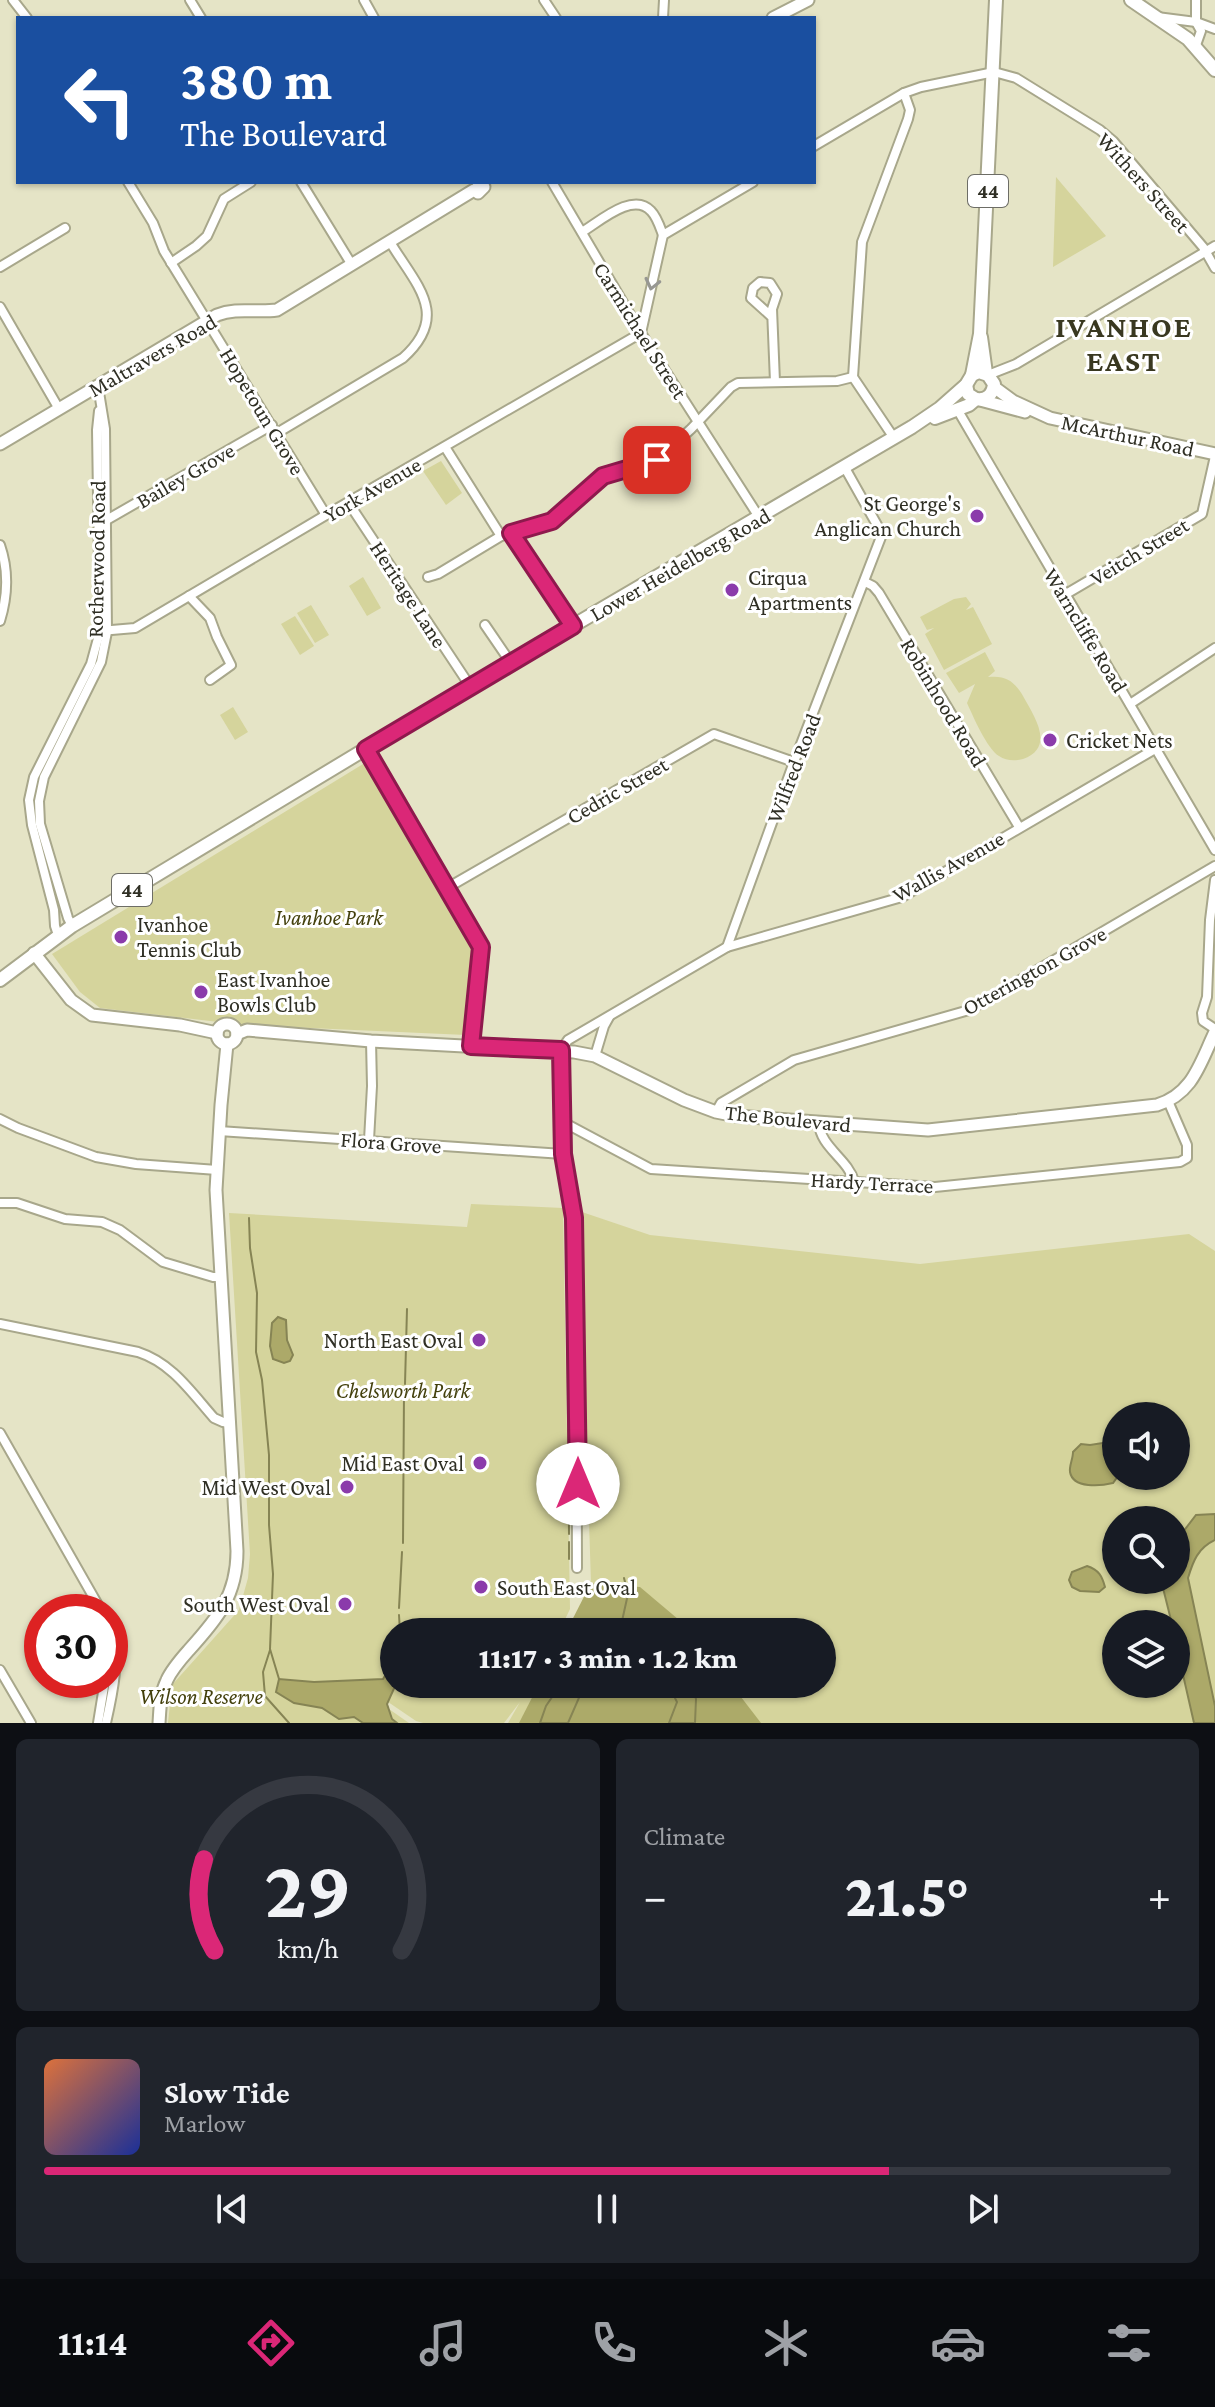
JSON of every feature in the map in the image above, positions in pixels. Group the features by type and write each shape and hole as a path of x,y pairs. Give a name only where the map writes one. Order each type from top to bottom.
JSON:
{"main road":[{"name":"44","path":"969,380 980,334 996,0"},
{"path":"1131,0 1191,44 1215,70"},
{"name":"44","path":"978,400 992,393 980,334"},
{"path":"978,400 968,394 969,380 979,372 990,380"},
{"name":"Lower Heidelberg Road","path":"0,980 72,926 470,686 912,427 940,408 969,380"},
{"name":"Lower Heidelberg Road","path":"912,427 978,400"}],"street":[{"path":"13,0 25,16"},
{"path":"777,16 808,0"},
{"path":"1191,44 1196,22 1196,0"},
{"path":"1155,16 1196,22 1215,29"},
{"path":"816,145 904,93 994,72"},
{"name":"Withers Street","path":"994,72 1016,78 1107,135 1215,268"},
{"path":"894,438 853,377 862,242 908,119 910,110 904,93"},
{"name":"Hopetoun Grove","path":"129,184 153,223 171,263 326,515"},
{"path":"171,263 207,236 224,199 248,184"},
{"path":"302,184 352,265"},
{"name":"Maltravers Road","path":"0,444 226,312 238,309 277,310 390,242 478,184"},
{"name":"Carmichael Street","path":"553,184 641,333 759,517"},
{"path":"663,235 750,184"},
{"path":"582,232 625,206 637,203 654,214 663,235 641,333"},
{"path":"0,267 65,228"},
{"path":"277,433 403,358 416,346 428,315 424,296 390,242"},
{"path":"990,380 1215,246"},
{"path":"0,307 59,409"},
{"path":"772,317 775,382"},
{"name":"York Avenue","path":"104,632 135,628 641,333"},
{"path":"428,577 501,536 552,521 603,476 657,460 738,383 837,381 853,377"},
{"name":"McArthur Road","path":"990,380 1013,401 1041,415"},
{"name":"Rotherwood Road","path":"72,926 40,824 39,801 44,777 101,662 104,632 98,386"},
{"name":"McArthur Road","path":"978,400 1215,455"},
{"name":"Warncliffe Road","path":"957,409 1215,850"},
{"name":"Bailey Grove","path":"102,522 272,425"},
{"path":"445,447 501,536"},
{"name":"Veitch Street","path":"1066,594 1202,514 1215,455"},
{"name":"Wilfred Road","path":"727,947 881,537 845,468"},
{"name":"Heritage Lane","path":"348,502 470,686"},
{"path":"511,533 573,626"},
{"path":"0,545 8,588 0,621"},
{"name":"Robinhood Road","path":"865,582 879,593 1019,827"},
{"path":"189,596 210,618 231,665 210,680"},
{"path":"485,625 511,663"},
{"name":"Rotherwood Road","path":"58,935 29,800 34,777 104,632"},
{"path":"1130,704 1215,648"},
{"name":"Cedric Street","path":"447,888 714,734 794,762"},
{"path":"366,749 481,947 471,1046"},
{"name":"Wallis Avenue","path":"727,947 902,897 1155,749"},
{"name":"Otterington Grove","path":"716,1112 721,1103 794,1060 969,1010 1215,866"},
{"path":"1168,1101 1189,1086 1215,1030 1203,1021 1202,1013 1207,997 1215,880"},
{"path":"577,1568 576,1269 574,1218 563,1154 561,1050 568,1040 727,947"},
{"path":"34,953 71,1000 92,1015 180,1025 217,1033"},
{"path":"1207,997 1215,1004"},
{"path":"595,1056 610,1016"},
{"path":"226,1024 235,1028 237,1034 233,1042 227,1044 221,1042 217,1033 226,1024"},
{"name":"The Boulevard","path":"237,1034 247,1030 371,1041 561,1050 595,1056 684,1100 716,1112 819,1123 928,1130 1157,1105 1168,1101"},
{"path":"369,1140 371,1041"},
{"path":"159,1723 161,1697 167,1680 175,1666 216,1620 236,1575 217,1170 227,1044"},
{"name":"Hardy Terrace","path":"563,1122 651,1169 935,1187 1180,1162 1187,1158 1187,1145 1168,1101"},
{"path":"0,1119 96,1157 136,1164 217,1170"},
{"path":"819,1123 820,1133 850,1171 854,1181"},
{"name":"Flora Grove","path":"219,1131 563,1154"},
{"path":"0,1203 17,1203 65,1219 102,1222 120,1230 163,1262 221,1277"},
{"path":"0,1324 153,1357 172,1371 214,1418 229,1423"},
{"path":"0,1433 92,1594"},
{"path":"0,1670 31,1723"},
{"path":"98,1723 104,1698"},
{"path":"106,1723 112,1698"}],"green space":[{"path":"1056,177 1106,236 1053,267"},
{"path":"441,461 462,493 446,505 423,471"},
{"path":"363,577 381,608 367,616 349,586"},
{"path":"966,597 971,604 966,610 973,607 992,644 944,670 925,634 934,628 927,630 920,617 954,599"},
{"path":"311,605 329,635 315,643 297,613"},
{"path":"295,616 314,646 300,655 281,624"},
{"path":"985,652 995,671 988,677 1005,678 1016,686 1040,730 1038,747 1023,759 1008,760 994,752 967,703 975,684 959,693 946,673"},
{"path":"233,707 248,732 235,740 220,715"},
{"name":"Ivanhoe Park","path":"368,761 475,946 466,1035 244,1025 100,1008 80,992 52,954"},
{"path":"471,1204 563,1208 570,1609 566,1618 380,1618 380,1696 369,1689 366,1693 409,1723 168,1723 172,1685 239,1610 248,1578 250,1554 229,1213 467,1227"},
{"path":"579,1211 650,1235 920,1264 1189,1234 1215,1251 1215,1514 1196,1515 1190,1523 1190,1506 1102,1506 1102,1594 1164,1594 1168,1610 1102,1610 1102,1698 1188,1698 1194,1723 508,1723 520,1702 504,1723 416,1721 382,1698 836,1698 836,1618 574,1618 591,1583"},
{"path":"1215,1540 1215,1706 1190,1587 1192,1566 1204,1547"}],"shaded area":[{"path":"278,1317 286,1320 287,1340 293,1355 290,1361 284,1363 273,1359 270,1346 272,1323"},
{"path":"1102,1443 1102,1484 1082,1484 1070,1472 1073,1452 1081,1444"},
{"path":"1215,1514 1215,1540 1204,1547 1190,1572 1190,1523 1196,1515"},
{"path":"1087,1566 1102,1579 1102,1590 1080,1591 1072,1587 1069,1580 1072,1572"},
{"path":"591,1583 640,1587 677,1618 573,1618"},
{"path":"1190,1587 1215,1706 1215,1723 1194,1723 1188,1698 1190,1610 1168,1610 1164,1594 1190,1594"},
{"path":"279,1679 314,1682 380,1679 380,1698 390,1698 387,1704 392,1719 397,1723 363,1723 354,1717 339,1719 322,1708 294,1703 276,1692"},
{"path":"532,1698 742,1698 761,1723 519,1723"},
{"path":"551,1698 579,1698 568,1723 540,1723"},
{"path":"675,1698 696,1698 695,1723 669,1723 677,1702"}],"waterway":[{"path":"249,1218 257,1293 256,1352 262,1380 269,1455 273,1574 270,1649 279,1679"},
{"path":"567,1308 569,1534"},
{"path":"405,1384 407,1309"},
{"path":"403,1543 404,1392"},
{"path":"569,1542 569,1559"},
{"path":"399,1608 402,1552"},
{"path":"623,1618 628,1594 624,1578"},
{"path":"270,1650 263,1672 265,1696 289,1723"}],"place":[{"name":"St George's Anglican Church","path":"977,516"},
{"name":"Cirqua Apartments","path":"732,590"},
{"name":"Cricket Nets","path":"1050,740"},
{"name":"Ivanhoe Tennis Club","path":"121,937"},
{"name":"East Ivanhoe Bowls Club","path":"201,992"},
{"name":"North East Oval","path":"479,1340"},
{"name":"Mid East Oval","path":"480,1463"},
{"name":"Mid West Oval","path":"347,1487"},
{"name":"South East Oval","path":"481,1587"},
{"name":"South West Oval","path":"345,1604"}],"district":[{"name":"IVANHOE EAST","path":"1124,344"}],"route":[{"path":"578,1484 576,1269 574,1218 563,1154 561,1050 471,1046 481,947 366,749 573,626 511,533 552,521 603,476 657,460"}],"park label":[{"name":"Chelsworth Park","path":"403,1390"},
{"name":"Wilson Reserve","path":"201,1696"}]}
